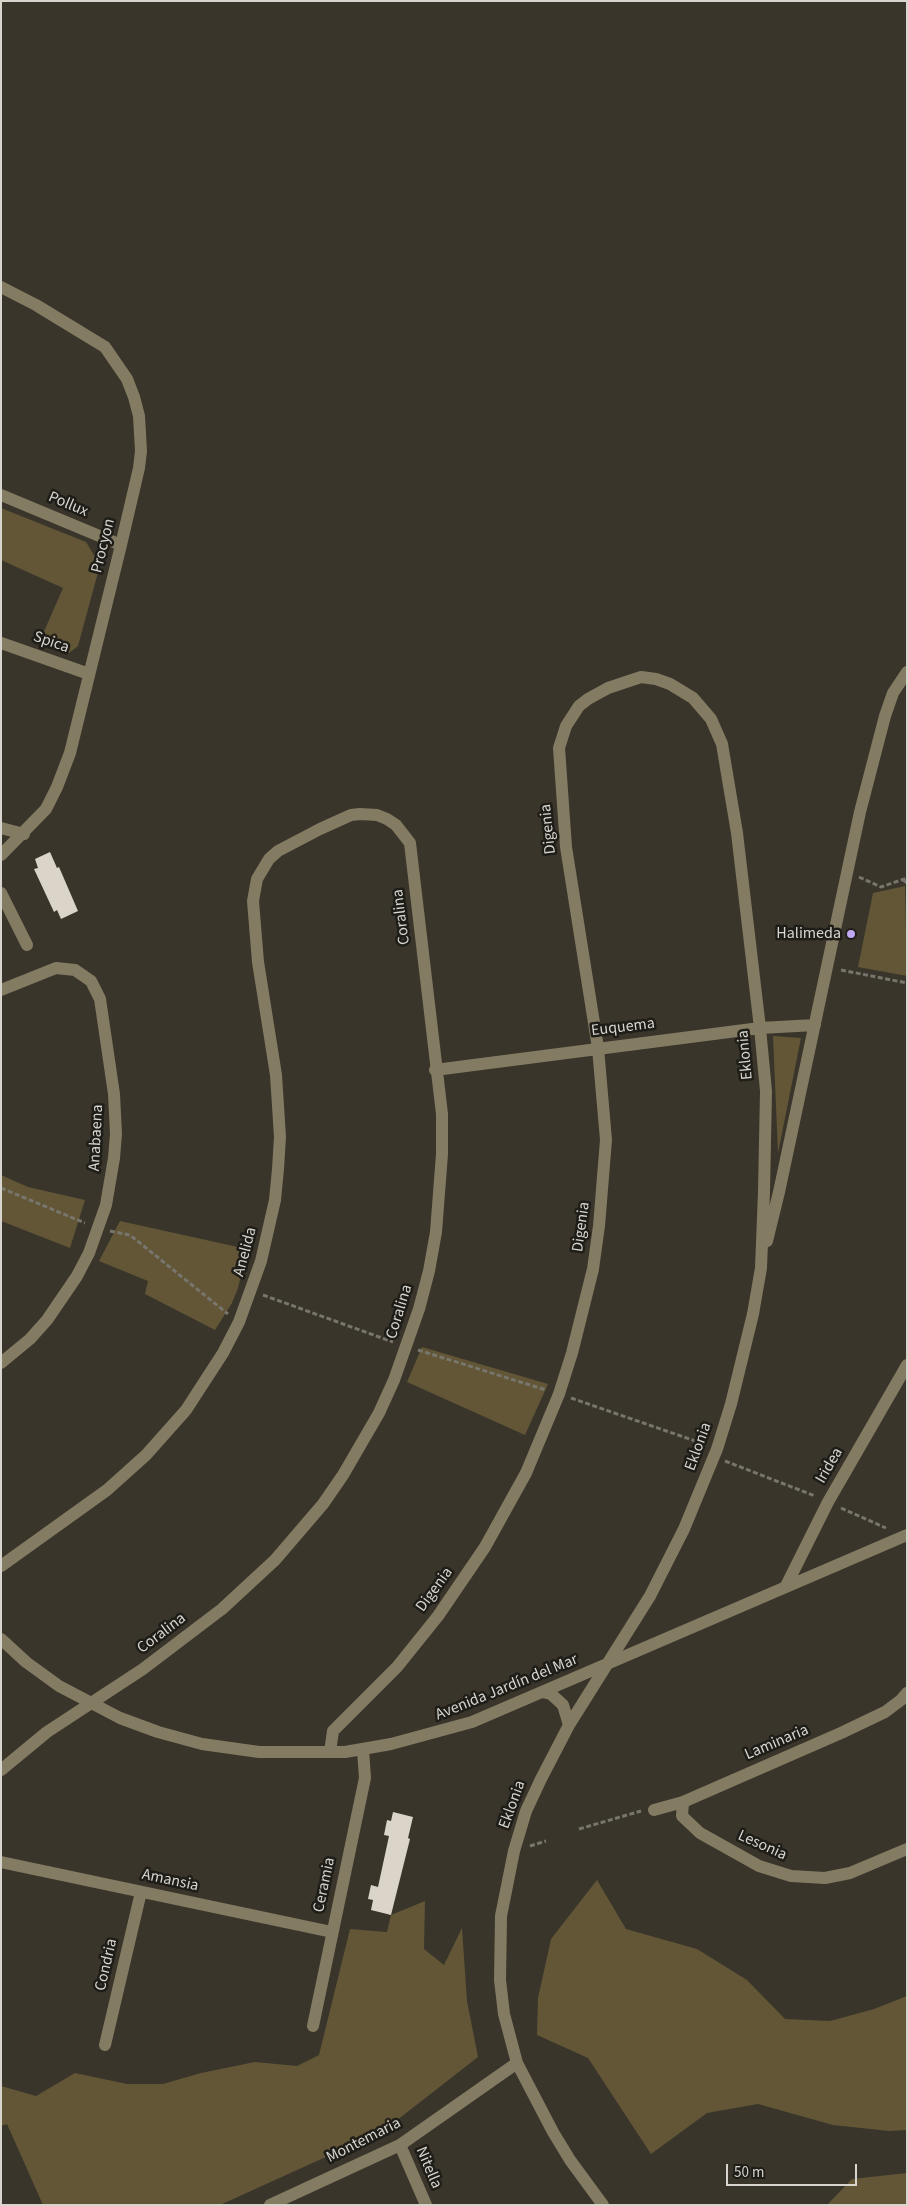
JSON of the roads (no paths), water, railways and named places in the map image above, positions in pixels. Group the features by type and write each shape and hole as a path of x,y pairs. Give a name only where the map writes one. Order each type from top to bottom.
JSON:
{"street":[{"name":"Procyon","path":"1,287 36,305 105,347 127,379 139,416 141,451 139,468 121,545 70,753 46,809 24,834 1,855"},
{"name":"Pollux","path":"1,495 121,545"},
{"name":"Spica","path":"1,643 89,674"},
{"name":"Eklonia","path":"603,2205 561,2146 517,2063 504,2014 500,1980 501,1916 506,1882 526,1811 540,1778 569,1725 628,1634 667,1564 692,1511 714,1456 743,1359 761,1268 766,1091 737,833 722,744 711,719 693,698 670,684 641,676"},
{"name":"Digenia","path":"330,1752 333,1731 397,1667 438,1616 485,1547 526,1473 559,1394 583,1311 599,1226 606,1140 598,1048 566,847 559,748 566,726 579,706 598,692 641,676"},
{"path":"761,1268 780,1192 847,872 885,716 893,693 905,676"},
{"name":"Coralina","path":"1,1770 47,1732 143,1668 222,1609 256,1579 300,1533 338,1482 379,1413 407,1347 429,1271 440,1193 442,1114 410,843 404,833 388,819 377,815 360,814 352,815 320,829 278,851"},
{"path":"1,828 24,834"},
{"name":"Anelida","path":"1,1566 107,1490 146,1455 170,1430 206,1382 239,1322 252,1291 261,1262 275,1200 280,1138 276,1075 258,962 253,901 257,879 269,860 278,851"},
{"path":"1,893 26,945"},
{"name":"Anabaena","path":"1,990 56,968 65,968 84,974 97,989 114,1094 116,1134 111,1182 99,1228 77,1276 63,1298 30,1339 1,1363"},
{"name":"Euquema","path":"436,1070 760,1028 815,1025"},
{"name":"Iridea","path":"786,1586 828,1502 907,1365"},
{"name":"Avenida Jardín del Mar","path":"1,1639 39,1672 91,1704 120,1718 158,1732 202,1744 259,1752 363,1750 440,1733 472,1722 905,1536"},
{"path":"542,1692 551,1694 563,1705 569,1725"},
{"name":"Laminaria","path":"654,1810 683,1802 865,1722 885,1712 907,1693"},
{"name":"Ceramia","path":"312,2026 365,1778 363,1750"},
{"name":"Lesonia","path":"683,1802 682,1816 700,1833 759,1866 791,1876 825,1878 850,1873 907,1849"},
{"name":"Amansia","path":"1,1862 332,1932"},
{"name":"Condria","path":"105,2045 141,1892"},
{"name":"Montemaria","path":"270,2205 400,2145 517,2063"},
{"name":"Nitella","path":"400,2145 426,2205"}],"place":[{"name":"Halimeda","path":"851,934"}]}
